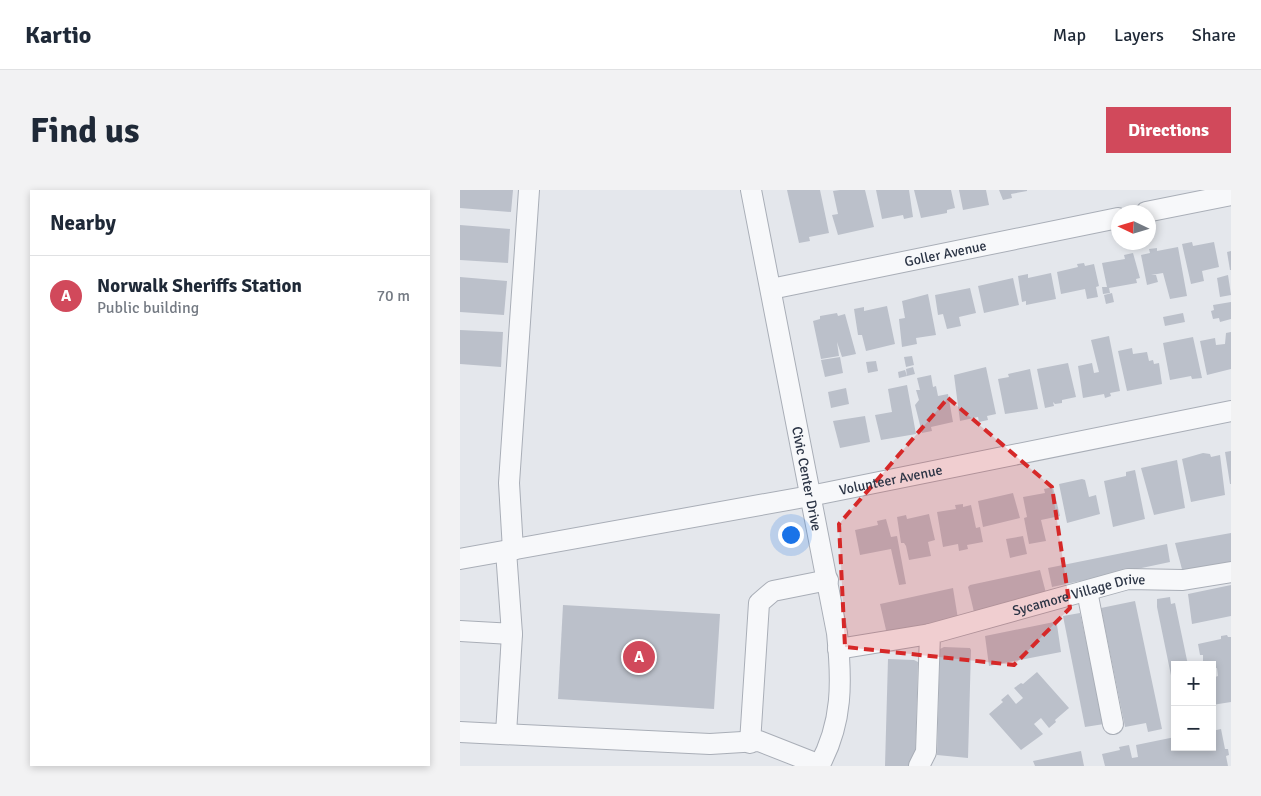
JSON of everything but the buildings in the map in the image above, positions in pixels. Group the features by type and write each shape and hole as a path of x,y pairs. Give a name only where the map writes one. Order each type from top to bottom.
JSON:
{"street":[{"path":"506,734 512,634 509,483 529,190"},
{"name":"Civic Center Drive","path":"751,190 828,580 838,649 839,705 833,739 819,765"},
{"path":"1156,210 1231,195"},
{"name":"Goller Avenue","path":"770,289 1111,219"},
{"name":"Volunteer Avenue","path":"460,559 810,496 1231,411"},
{"name":"Sycamore Village Drive","path":"838,649 930,634 1128,580 1183,580 1231,572"},
{"path":"750,743 759,604 773,591 828,580"},
{"path":"1086,591 1113,724"},
{"path":"460,641 460,631 512,634"},
{"path":"919,766 926,752 930,634"},
{"path":"460,732 710,744 759,741 819,765"}],"highlighted area":[{"path":"948,398 1052,487 1070,608 1014,665 845,647 839,524"}],"place":[{"name":"Norwalk Sheriffs Station","path":"639,657"}]}
